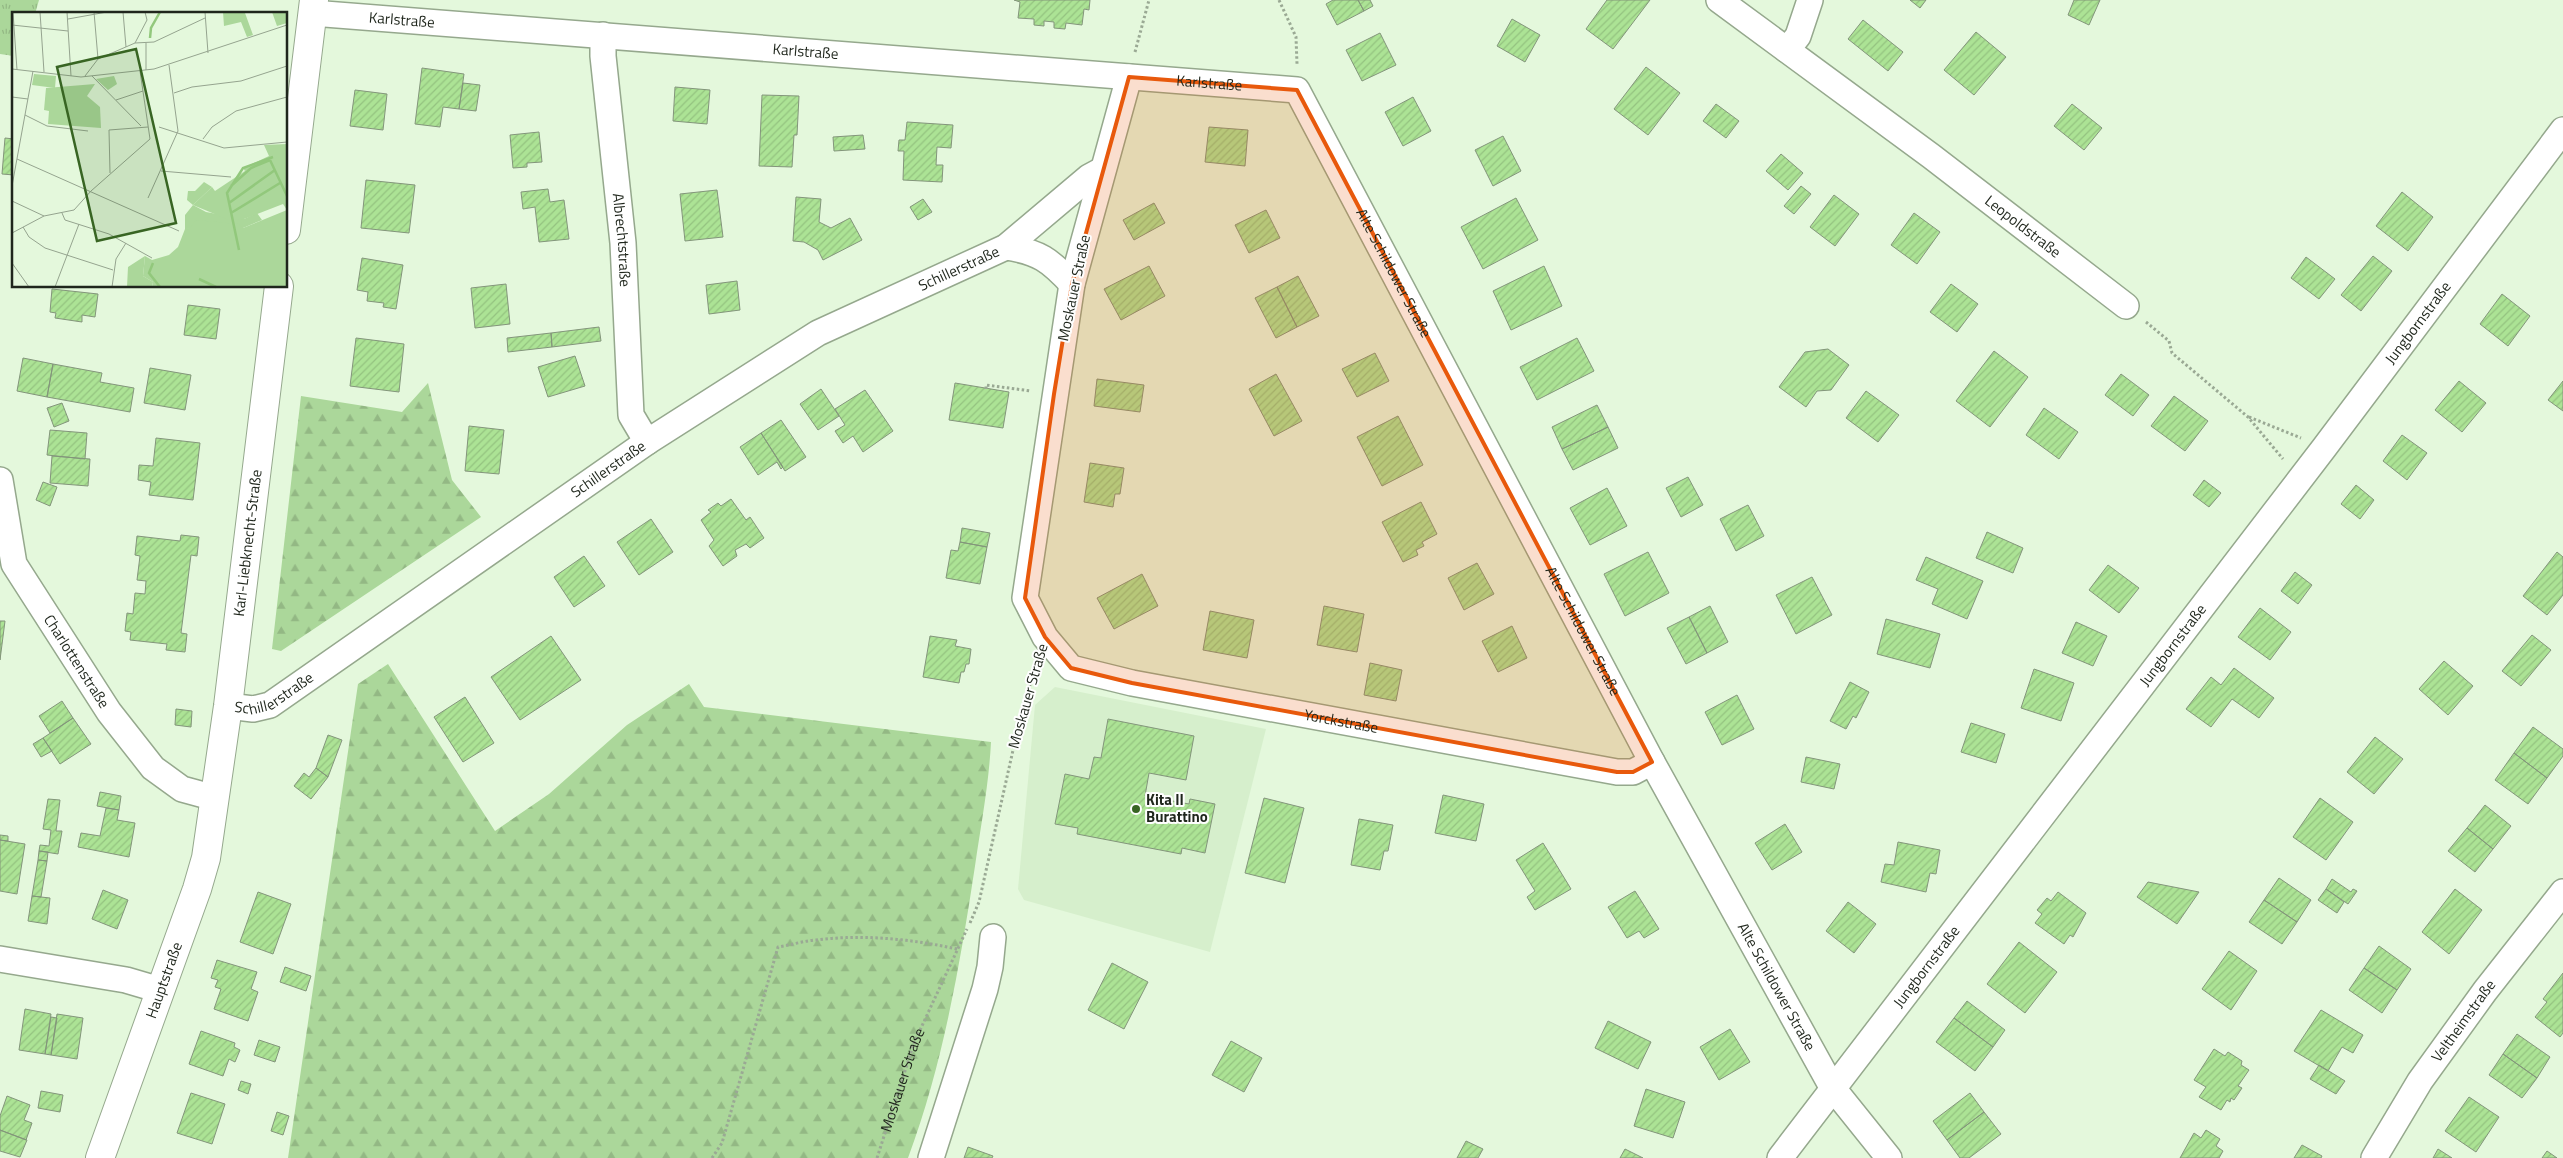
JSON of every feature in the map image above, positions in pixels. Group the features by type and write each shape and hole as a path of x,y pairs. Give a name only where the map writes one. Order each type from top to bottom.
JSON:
{"street":[{"name":"Leopoldstraße","path":"1718,0 1931,156 2126,306"},
{"path":"1787,50 1798,36 1810,0"},
{"name":"Karlstraße","path":"313,7 603,36 1297,90"},
{"path":"288,213 313,7"},
{"name":"Albrechtstraße","path":"603,36 603,56 623,243 632,415 647,442"},
{"name":"Moskauer Straße","path":"1045,637 1025,598 1054,394 1072,284 1129,77"},
{"name":"Alte Schildower Straße","path":"1297,90 1652,762 1832,1087 1889,1158"},
{"name":"Jungbornstraße","path":"1780,1158 1832,1087 2324,448 2563,130"},
{"name":"Schillerstraße","path":"228,706 253,709 270,706 647,442 818,333 1006,247 1088,177 1102,170"},
{"name":"Schillerstraße","path":"1006,247 1026,250 1052,262 1072,284"},
{"name":"Karl-Liebknecht-Straße","path":"215,798 279,288"},
{"name":"Charlottenstraße","path":"0,480 7,563 109,712 153,768 182,789 215,798"},
{"name":"Yorckstraße","path":"1045,637 1071,668 1132,683 1617,772 1633,772 1652,762"},
{"name":"Hauptstraße","path":"100,1158 197,888 206,858 215,798"},
{"name":"Veltheimstraße","path":"2374,1158 2420,1081 2484,991 2563,892"},
{"path":"931,1158 985,989 990,967 993,937"},
{"path":"0,959 126,980 160,990"}],"path":[{"path":"1129,77 1149,0"},
{"path":"1279,0 1296,37 1297,90"},
{"path":"2126,306 2169,341 2172,353 2248,417 2300,479"},
{"path":"986,388 986,385 1054,394"},
{"path":"2248,417 2324,448"},
{"name":"Moskauer Straße","path":"877,1158 914,1043 979,902 1022,710 1045,637"},
{"path":"712,1158 722,1143 778,947 814,940 877,937 928,943 958,949"}],"highlighted area":[{"path":"1129,77 1297,90 1652,762 1633,772 1617,772 1132,683 1071,668 1045,637 1025,598 1054,394 1072,284"}],"shaded area":[{"name":"Kita II Burattino","path":"1055,687 1266,729 1210,952 1024,900 1018,889 1035,705"}],"green space":[{"path":"0,0 39,0 36,12 12,12 12,56 0,54"},
{"path":"428,383 452,480 481,517 281,651 272,649 301,396 402,412"},
{"path":"388,664 495,831 549,794 627,725 689,684 704,707 991,742 969,903 949,1014 931,1087 908,1158 288,1158 358,684"}],"building":[{"path":"1014,0 1090,0 1089,10 1084,9 1082,25 1066,23 1065,29 1054,28 1054,22 1044,21 1044,26 1034,25 1034,19 1018,18 1020,2"},
{"path":"1333,0 1358,0 1364,11 1337,25 1326,4"},
{"path":"1358,0 1370,0 1373,6 1364,11"},
{"path":"1607,0 1650,0 1613,49 1586,29"},
{"path":"1910,0 1926,0 1920,8"},
{"path":"2074,0 2100,0 2089,25 2068,15"},
{"path":"1512,19 1540,35 1525,62 1497,46"},
{"path":"1863,20 1903,52 1888,71 1848,39"},
{"path":"1976,32 2006,57 1974,95 1944,70"},
{"path":"1380,33 1396,65 1362,81 1346,50"},
{"path":"1646,67 1680,93 1648,135 1614,109"},
{"path":"422,68 464,74 459,109 443,107 440,127 415,124"},
{"path":"463,83 480,85 476,111 459,109"},
{"path":"675,87 710,90 707,124 673,121"},
{"path":"355,90 387,94 383,130 350,126"},
{"path":"762,95 799,96 797,135 794,135 792,167 759,166"},
{"path":"1413,97 1431,131 1403,146 1385,112"},
{"path":"1716,104 1739,121 1726,138 1703,121"},
{"path":"2072,104 2102,128 2084,150 2054,126"},
{"path":"907,122 953,125 951,148 937,147 936,165 943,165 942,182 903,180 904,151 898,151 899,140 905,140"},
{"path":"1209,127 1248,130 1245,166 1205,162"},
{"path":"539,132 542,162 527,163 527,167 513,168 510,135"},
{"path":"863,135 865,149 834,151 833,137"},
{"path":"1503,136 1521,171 1493,186 1475,150"},
{"path":"5,138 12,139 12,175 2,174"},
{"path":"1781,154 1803,173 1788,190 1766,171"},
{"path":"366,180 415,185 409,233 361,228"},
{"path":"1801,186 1811,194 1794,214 1784,206"},
{"path":"548,189 550,202 564,200 569,239 539,242 535,207 523,209 521,192"},
{"path":"717,190 723,237 685,241 680,194"},
{"path":"2402,192 2433,217 2408,251 2376,226"},
{"path":"1834,195 1859,214 1835,246 1810,227"},
{"path":"796,197 821,199 819,222 831,228 850,218 862,240 823,260 818,250 804,242 793,241"},
{"path":"1516,198 1538,240 1483,269 1461,227"},
{"path":"923,199 932,212 918,220 910,207"},
{"path":"1154,203 1165,223 1134,240 1123,220"},
{"path":"1266,210 1280,238 1249,253 1235,225"},
{"path":"1914,213 1940,232 1917,264 1891,245"},
{"path":"2373,256 2392,271 2361,311 2341,295"},
{"path":"2306,257 2335,279 2319,299 2291,278"},
{"path":"362,258 403,265 396,309 383,307 384,303 367,301 368,292 357,290"},
{"path":"1149,266 1165,296 1121,320 1104,289"},
{"path":"1544,266 1562,306 1511,330 1493,291"},
{"path":"1298,276 1319,316 1297,327 1277,287"},
{"path":"737,281 740,310 709,314 706,285"},
{"path":"506,284 510,324 475,328 471,288"},
{"path":"1951,284 1978,304 1957,332 1930,312"},
{"path":"1277,287 1297,327 1276,338 1255,298"},
{"path":"52,289 98,294 95,317 82,315 82,322 55,318 56,313 50,312"},
{"path":"2502,294 2530,316 2508,346 2480,324"},
{"path":"188,305 220,309 216,339 184,335"},
{"path":"599,327 601,341 552,347 551,333"},
{"path":"551,333 552,347 508,352 507,338"},
{"path":"356,338 404,344 399,392 350,386"},
{"path":"1577,338 1594,371 1537,400 1520,367"},
{"path":"1828,349 1849,365 1831,390 1817,391 1806,407 1779,387 1805,352"},
{"path":"1994,351 2028,377 1990,427 1956,401"},
{"path":"1375,353 1389,381 1357,397 1342,369"},
{"path":"575,356 585,386 548,397 538,367"},
{"path":"23,358 53,364 47,397 17,391"},
{"path":"53,364 102,373 100,382 134,388 130,412 47,397"},
{"path":"150,368 191,375 185,410 144,403"},
{"path":"1276,374 1302,421 1274,436 1249,389"},
{"path":"2121,374 2149,395 2133,416 2105,395"},
{"path":"1097,379 1144,385 1140,412 1094,406"},
{"path":"2459,381 2486,403 2462,432 2435,410"},
{"path":"2563,381 2563,411 2548,400"},
{"path":"955,383 1009,392 1003,428 949,420"},
{"path":"821,389 839,416 818,430 800,404"},
{"path":"865,390 893,431 863,452 853,436 843,443 835,431 845,425 835,409"},
{"path":"1866,391 1899,415 1878,442 1846,418"},
{"path":"2174,396 2208,421 2185,451 2151,426"},
{"path":"62,403 69,421 54,427 47,408"},
{"path":"1597,405 1608,427 1562,449 1552,427"},
{"path":"2044,408 2078,432 2059,459 2026,435"},
{"path":"1398,416 1423,465 1382,486 1357,437"},
{"path":"781,420 806,457 785,471 761,433"},
{"path":"469,426 504,430 499,474 465,471"},
{"path":"1608,427 1618,448 1573,470 1562,449"},
{"path":"50,430 87,433 85,459 47,455"},
{"path":"761,433 783,467 781,469 777,462 758,475 740,447"},
{"path":"2402,435 2427,453 2407,480 2383,461"},
{"path":"156,438 200,443 193,500 149,495 151,482 138,480 139,465 153,466"},
{"path":"52,456 90,459 88,486 50,483"},
{"path":"1090,463 1124,468 1120,494 1115,494 1113,507 1084,502"},
{"path":"1688,477 1703,505 1681,517 1666,488"},
{"path":"2204,480 2221,493 2209,507 2193,495"},
{"path":"43,482 57,487 50,506 36,500"},
{"path":"2356,485 2374,500 2360,519 2341,504"},
{"path":"1607,488 1627,526 1590,545 1570,508"},
{"path":"731,499 746,520 750,517 764,538 750,548 746,544 735,550 737,556 723,566 709,546 714,540 701,520 711,512 708,510 718,503 721,506"},
{"path":"1421,502 1437,534 1422,542 1424,546 1416,550 1418,555 1403,562 1382,522"},
{"path":"1748,505 1764,536 1736,551 1720,519"},
{"path":"651,519 673,552 639,575 617,542"},
{"path":"962,528 990,533 987,547 960,542"},
{"path":"1987,532 2023,548 2013,573 1976,558"},
{"path":"181,535 199,537 197,556 191,555 181,633 187,634 185,652 166,650 167,644 130,640 131,632 125,631 127,613 133,614 135,593 145,594 146,581 137,580 140,556 135,555 137,536 180,541"},
{"path":"960,542 987,547 980,584 946,578 951,550 958,551"},
{"path":"1648,552 1669,593 1625,616 1604,574"},
{"path":"2557,552 2563,557 2563,595 2547,615 2523,596"},
{"path":"584,556 605,586 574,607 554,577"},
{"path":"1926,557 1983,581 1967,619 1932,604 1938,589 1916,580"},
{"path":"1477,563 1494,594 1464,610 1448,578"},
{"path":"2108,565 2139,588 2119,613 2089,590"},
{"path":"2295,572 2312,585 2298,604 2281,591"},
{"path":"1142,574 1158,606 1114,629 1097,598"},
{"path":"1812,577 1832,615 1796,634 1776,595"},
{"path":"1324,606 1364,614 1357,652 1317,645"},
{"path":"1710,606 1728,642 1707,653 1689,617"},
{"path":"2260,608 2291,632 2270,660 2238,637"},
{"path":"1210,611 1254,620 1247,658 1203,650"},
{"path":"1689,617 1707,653 1686,664 1667,628"},
{"path":"1886,619 1940,634 1930,668 1877,654"},
{"path":"0,621 5,621 0,660"},
{"path":"2076,622 2107,636 2093,666 2062,653"},
{"path":"1512,626 1527,658 1498,672 1482,641"},
{"path":"2532,635 2551,650 2521,686 2502,671"},
{"path":"551,636 581,680 520,720 491,677"},
{"path":"930,636 957,640 955,646 971,649 969,664 966,664 964,672 961,672 959,683 923,677"},
{"path":"2444,661 2473,686 2448,715 2419,689"},
{"path":"1370,663 1402,670 1396,701 1364,695"},
{"path":"2234,668 2274,698 2259,718 2232,699 2211,727 2186,709 2211,677 2221,685"},
{"path":"2034,669 2074,683 2061,721 2021,708"},
{"path":"1850,682 1869,692 1856,718 1853,716 1846,729 1830,721"},
{"path":"1737,695 1754,729 1722,745 1705,712"},
{"path":"465,697 494,743 463,762 434,717"},
{"path":"62,701 73,718 50,733 39,716"},
{"path":"176,709 192,711 191,727 175,725"},
{"path":"73,718 91,744 60,764 43,738"},
{"path":"1108,719 1194,736 1186,780 1149,773 1145,796 1189,804 1190,799 1215,804 1205,853 1182,848 1181,854 1077,834 1078,828 1055,824 1065,774 1089,779 1094,757 1101,758"},
{"path":"1971,723 2005,734 1996,763 1961,752"},
{"path":"2533,727 2563,749 2563,756 2547,778 2514,753"},
{"path":"328,735 342,740 328,777 316,768"},
{"path":"2375,737 2403,759 2374,794 2347,772"},
{"path":"43,738 52,751 41,757 33,744"},
{"path":"2514,753 2547,778 2528,804 2495,780"},
{"path":"1806,757 1840,764 1834,789 1801,782"},
{"path":"316,768 328,777 311,799 294,786 304,773 309,777"},
{"path":"100,792 121,796 119,810 97,806"},
{"path":"1443,795 1484,804 1476,841 1435,833"},
{"path":"1264,798 1304,808 1285,883 1245,873"},
{"path":"2320,798 2353,822 2326,860 2293,837"},
{"path":"48,799 60,800 56,831 62,831 58,854 39,851 40,845 49,846 51,830 43,829"},
{"path":"2485,805 2511,826 2493,849 2467,828"},
{"path":"106,808 119,810 117,820 135,823 129,857 78,847 81,833 100,836"},
{"path":"1359,819 1393,825 1388,851 1384,851 1380,870 1351,865"},
{"path":"1785,824 1802,852 1772,870 1755,843"},
{"path":"2467,828 2493,849 2475,872 2448,851"},
{"path":"0,835 8,836 8,841 0,840"},
{"path":"0,840 25,844 17,894 0,891"},
{"path":"1898,842 1940,850 1936,874 1930,873 1926,892 1881,882 1885,864 1894,865"},
{"path":"1543,843 1571,889 1535,910 1527,897 1535,891 1516,860"},
{"path":"39,851 48,852 47,861 38,860"},
{"path":"38,860 47,861 41,897 32,896"},
{"path":"2279,878 2311,900 2297,922 2264,900"},
{"path":"2332,879 2351,892 2353,889 2357,891 2348,904 2326,889"},
{"path":"2148,882 2199,892 2177,924 2137,897"},
{"path":"2326,889 2344,902 2337,913 2318,900"},
{"path":"2455,889 2482,910 2449,954 2422,932"},
{"path":"103,890 128,900 117,929 92,919"},
{"path":"1635,891 1659,929 1644,938 1639,931 1627,938 1608,907"},
{"path":"258,892 291,904 273,954 240,942"},
{"path":"2058,892 2086,913 2073,937 2070,935 2064,944 2035,923 2042,914 2037,910 2047,898 2051,901"},
{"path":"32,896 50,898 47,924 28,921"},
{"path":"2264,900 2297,922 2282,944 2249,922"},
{"path":"1848,902 1876,924 1854,953 1826,931"},
{"path":"2019,942 2057,972 2025,1013 1987,984"},
{"path":"2379,946 2411,969 2397,990 2364,968"},
{"path":"2229,951 2257,971 2231,1010 2202,989"},
{"path":"217,960 257,972 251,989 258,992 248,1021 214,1009 221,989 215,987 218,980 211,978"},
{"path":"1112,963 1148,982 1124,1029 1088,1010"},
{"path":"285,967 311,976 306,991 280,982"},
{"path":"2364,968 2397,990 2382,1013 2349,990"},
{"path":"2563,973 2563,1033 2560,1037 2535,1017 2547,1002 2543,999"},
{"path":"1967,1001 2005,1030 1993,1047 1954,1018"},
{"path":"25,1009 51,1014 45,1054 19,1050"},
{"path":"2321,1010 2363,1035 2353,1053 2342,1047 2328,1071 2294,1051"},
{"path":"57,1014 83,1018 77,1059 51,1055"},
{"path":"51,1017 57,1018 51,1055 45,1054"},
{"path":"1954,1018 1993,1047 1975,1071 1936,1042"},
{"path":"1608,1021 1651,1042 1638,1069 1595,1048"},
{"path":"1730,1029 1750,1062 1719,1080 1700,1047"},
{"path":"201,1031 235,1043 234,1047 240,1050 235,1062 229,1059 223,1076 189,1064"},
{"path":"2517,1034 2550,1057 2537,1078 2503,1054"},
{"path":"259,1040 280,1047 275,1062 254,1055"},
{"path":"1231,1041 1262,1058 1244,1092 1212,1075"},
{"path":"2214,1049 2225,1056 2228,1052 2242,1061 2241,1065 2249,1070 2238,1086 2242,1088 2234,1100 2231,1098 2230,1102 2227,1100 2221,1110 2199,1097 2206,1087 2194,1080"},
{"path":"2503,1054 2537,1078 2522,1098 2489,1075"},
{"path":"2319,1065 2345,1081 2336,1094 2310,1079"},
{"path":"241,1081 251,1084 248,1094 238,1090"},
{"path":"1646,1089 1685,1102 1673,1138 1634,1126"},
{"path":"41,1091 63,1095 60,1112 38,1108"},
{"path":"191,1093 225,1104 212,1144 177,1133"},
{"path":"1970,1093 1984,1112 1947,1140 1933,1121"},
{"path":"7,1096 30,1105 24,1120 32,1123 26,1140 0,1130 0,1116"},
{"path":"2469,1097 2499,1117 2476,1152 2445,1131"},
{"path":"277,1112 289,1116 283,1135 271,1131"},
{"path":"1984,1112 2001,1134 1969,1158 1960,1158 1947,1140"},
{"path":"0,1130 27,1140 20,1157 0,1151"},
{"path":"2206,1130 2220,1139 2216,1146 2223,1151 2219,1158 2180,1158 2194,1133 2201,1138"},
{"path":"1466,1141 1483,1149 1478,1158 1457,1158"},
{"path":"2302,1145 2322,1156 2321,1158 2294,1158"},
{"path":"968,1147 993,1156 992,1158 964,1158"},
{"path":"1625,1149 1643,1158 1620,1158"},
{"path":"2438,1149 2452,1158 2433,1158"},
{"path":"2547,1151 2557,1158 2542,1158"}],"place":[{"name":"Kita II Burattino","path":"1136,809"}]}
